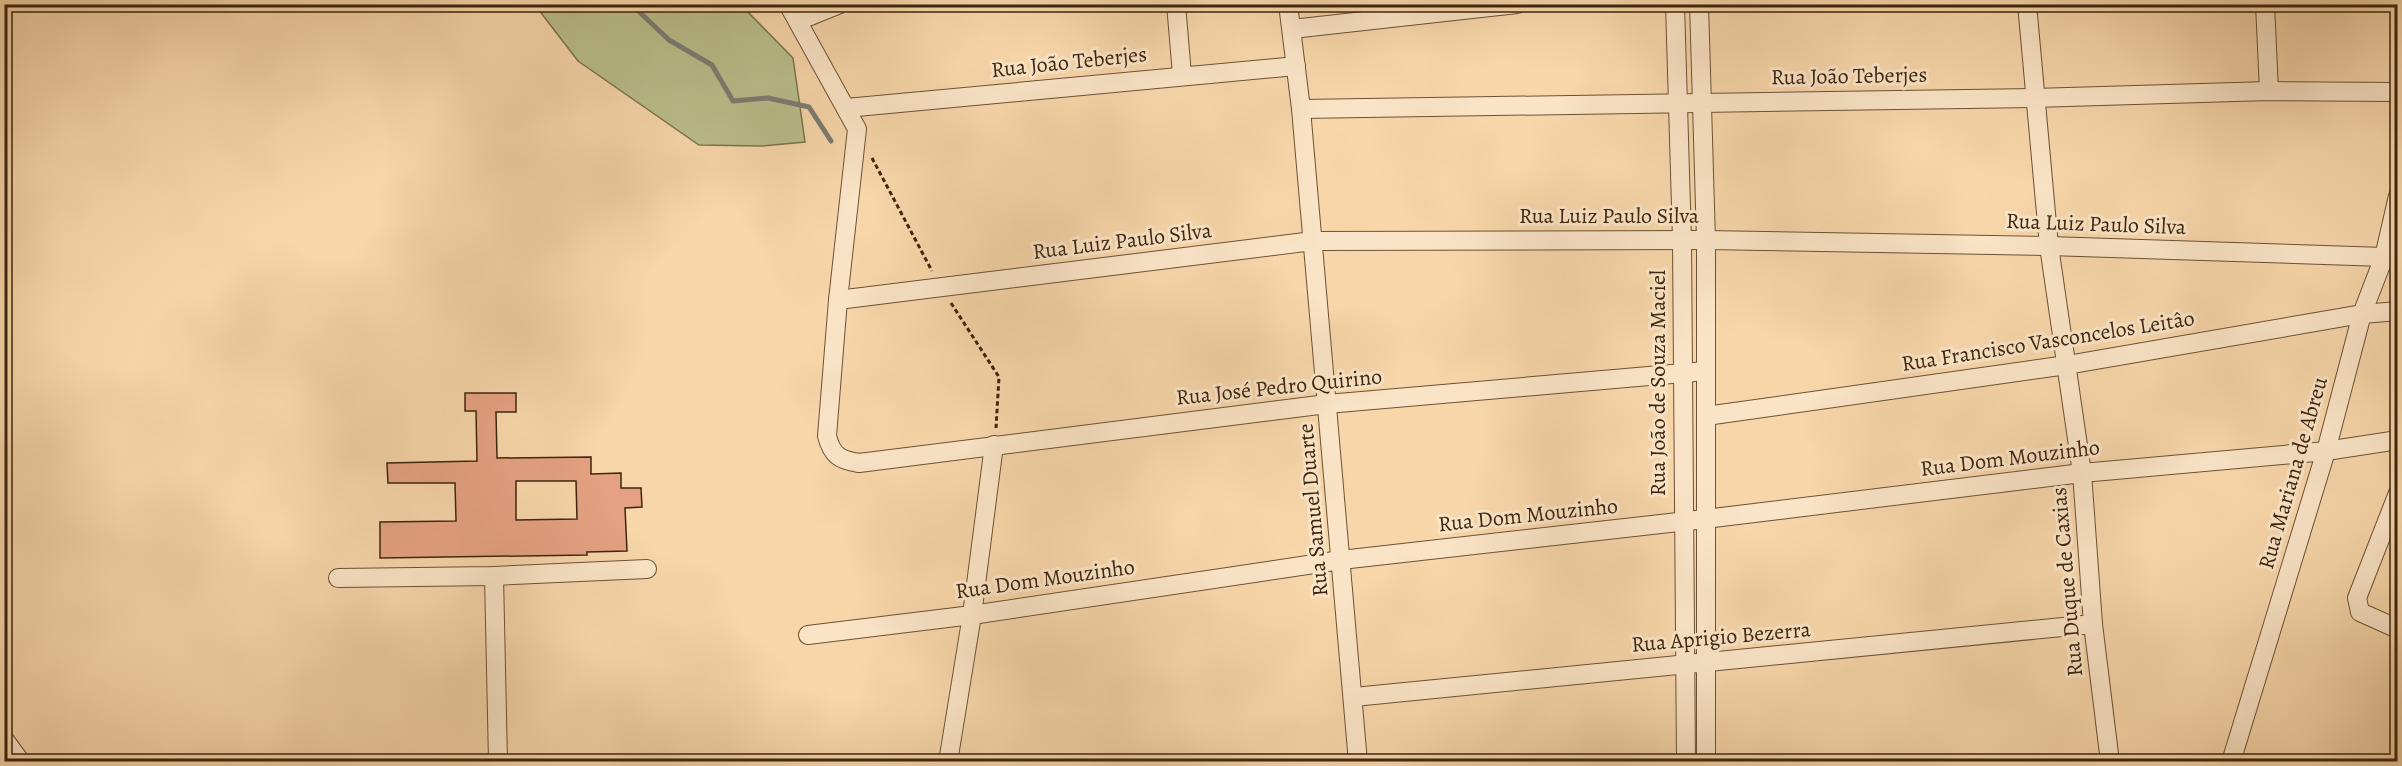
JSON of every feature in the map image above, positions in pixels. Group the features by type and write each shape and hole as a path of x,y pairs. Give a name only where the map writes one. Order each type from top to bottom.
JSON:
{"street":[{"path":"788,4 857,129 838,300"},
{"path":"798,21 840,4"},
{"path":"1176,4 1182,75"},
{"name":"Rua Samuel Duarte","path":"1288,4 1301,109 1358,762"},
{"path":"1292,29 1517,4"},
{"name":"Rua João de Souza Maciel","path":"1675,4 1683,240 1682,522 1686,762"},
{"path":"1699,4 1706,240 1706,762"},
{"name":"Rua Duque de Caxias","path":"2026,4 2049,246 2082,473 2092,624 2110,762"},
{"path":"2265,4 2269,91"},
{"name":"Rua João Teberjes","path":"846,108 1296,66"},
{"name":"Rua João Teberjes","path":"1301,109 2034,98 2269,91 2397,92"},
{"name":"Rua Mariana de Abreu","path":"2231,762 2326,451 2362,314 2391,256 2397,196"},
{"name":"Rua Luiz Paulo Silva","path":"838,300 1313,241 1706,240 2049,246 2391,256"},
{"name":"Rua José Pedro Quirino","path":"838,300 827,436 831,452 843,461 859,463 1327,404 1706,371"},
{"name":"Rua Francisco Vasconcelos Leitâo","path":"1706,416 2067,365 2362,314 2397,311"},
{"name":"Rua Dom Mouzinho","path":"808,635 972,615 1341,560 1682,522 2082,473 2326,451 2397,440"},
{"path":"948,762 972,615 994,445"},
{"path":"2397,493 2357,598 2360,612 2397,629"},
{"path":"338,578 494,576 647,569"},
{"path":"494,576 498,762"},
{"name":"Rua Aprigio Bezerra","path":"1354,697 2092,624"},
{"path":"4,739 21,762"}],"green space":[{"path":"535,5 741,5 793,58 805,142 761,146 699,145 578,61"}],"building":[{"path":"465,393 516,393 516,412 496,412 497,458 591,457 591,474 621,473 621,488 641,488 642,507 625,508 627,551 587,552 587,555 380,558 380,522 456,521 455,483 388,483 387,463 477,461 476,411 465,411","holes":["516,481 576,481 577,519 516,520"]}],"waterway":[{"path":"631,4 669,40 712,65 733,101 768,98 809,107 831,141"}]}
